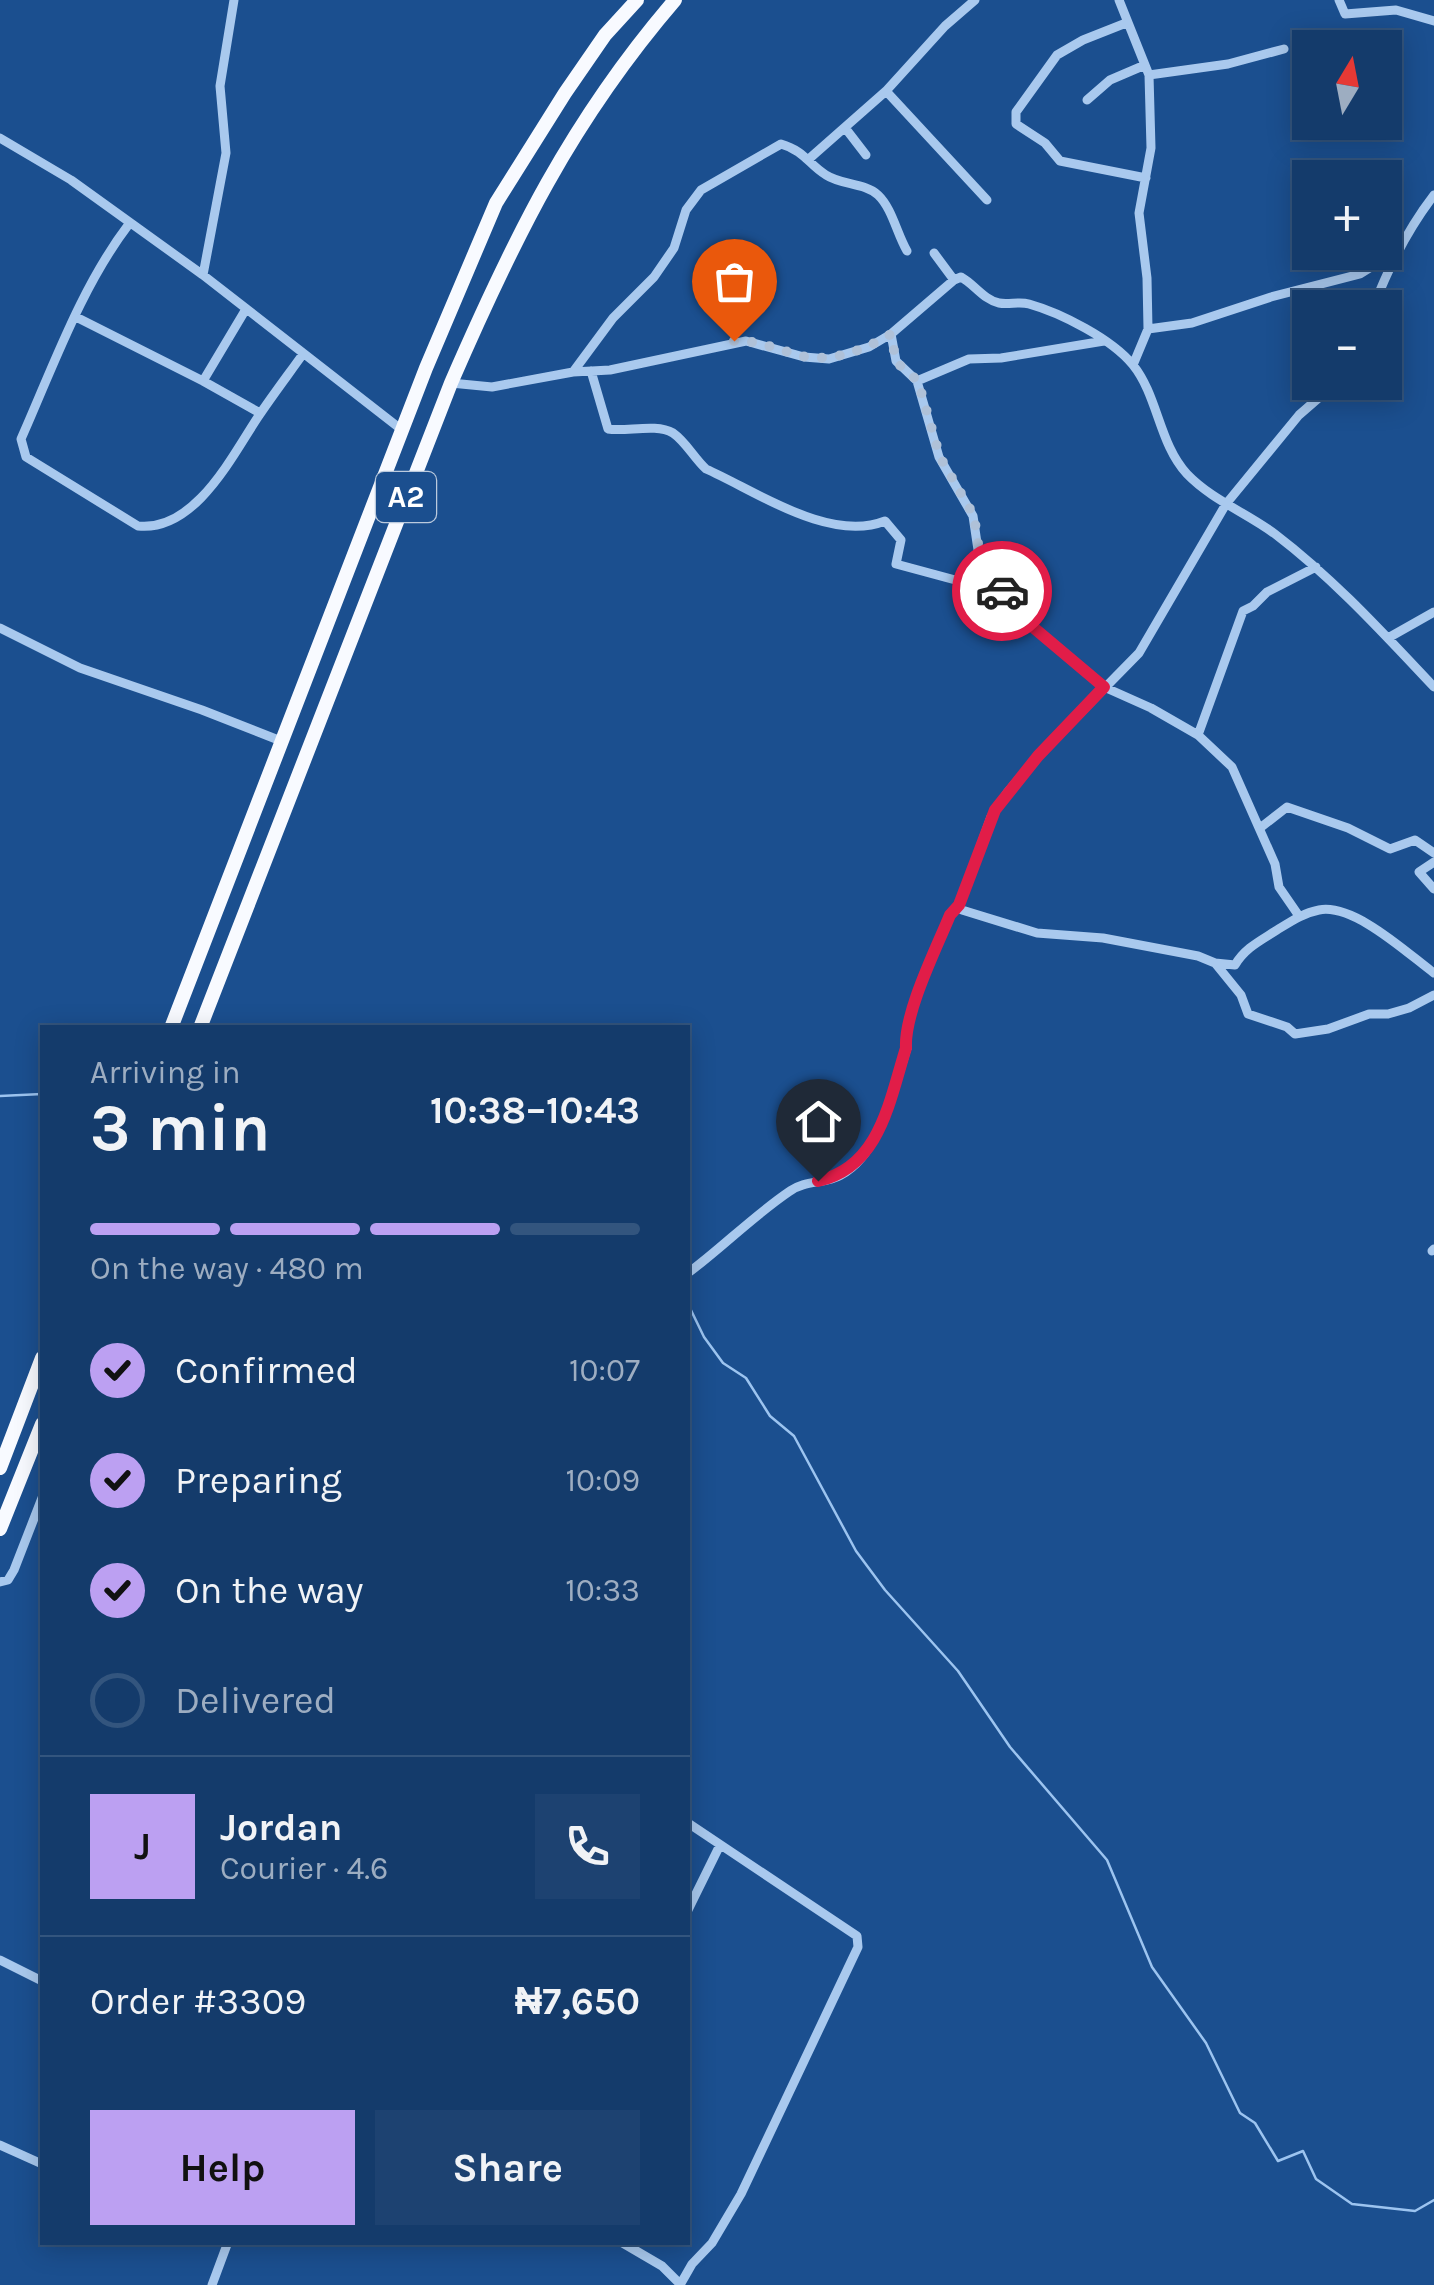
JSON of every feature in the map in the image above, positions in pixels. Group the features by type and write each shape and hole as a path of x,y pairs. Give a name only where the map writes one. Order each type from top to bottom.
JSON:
{"highway":[{"name":"A2","path":"172,1025 402,430 496,204 565,93 636,0"},
{"name":"A2","path":"201,1025 451,383 496,279 566,147 606,86 675,0"},
{"path":"0,1468 40,1363"},
{"path":"0,1529 40,1429"}],"street":[{"path":"203,276 226,153 220,86 234,0"},
{"path":"810,158 886,91 945,26 975,0"},
{"path":"1119,0 1147,70 1151,148 1139,214 1148,329 1134,365"},
{"path":"1339,0 1344,14 1396,10 1434,21"},
{"path":"1126,23 1057,55 1016,112 1015,119 1016,124 1045,142 1060,161 1146,178"},
{"path":"1088,100 1110,80 1147,70 1228,64 1284,49"},
{"path":"886,91 986,200"},
{"path":"846,129 866,155"},
{"path":"0,138 72,180 402,430"},
{"path":"573,372 613,318 654,277 674,248 686,210 701,190 781,144 810,158 826,175 878,195 907,251"},
{"path":"1402,241 1434,195"},
{"path":"129,224 111,247 21,439 26,457 138,526 165,523 188,510 218,480 303,354"},
{"path":"934,253 954,280"},
{"path":"1148,329 1192,323 1363,270"},
{"path":"451,383 492,387 641,364 746,340 804,357 830,359 870,347 954,280 962,278 999,303 1016,302 1044,309 1104,341 1134,365 1188,474 1316,566 1434,687"},
{"path":"999,303 1008,294"},
{"path":"203,380 246,309"},
{"path":"76,317 203,380 260,414"},
{"path":"891,334 896,362 918,381 940,457 974,516 982,570 1034,628 1104,687 1151,708 1198,736 1232,767 1276,864 1280,887 1300,916"},
{"path":"918,381 969,359 1001,358 1104,341"},
{"path":"591,371 608,429 667,430 706,469 813,521 874,525 885,521 901,540 896,564 959,581 962,594 998,586"},
{"path":"690,1271 796,1186 840,1176 874,1144 906,1048 916,998 950,915 959,905 995,810 1038,756 1140,653 1226,504 1317,400"},
{"path":"1198,736 1242,610 1316,566"},
{"path":"1388,638 1434,612"},
{"path":"0,628 80,668 281,742"},
{"path":"1258,823 1287,807 1348,828 1378,846 1396,850 1415,840 1434,853"},
{"path":"1434,862 1419,872 1434,889"},
{"path":"959,905 962,910 1008,926 1103,938 1235,964 1242,952 1300,916 1323,909 1339,911 1395,942 1434,974"},
{"path":"1215,963 1241,995 1248,1014 1287,1026 1295,1034 1328,1029 1369,1014 1388,1014 1434,995"},
{"path":"0,1582 8,1580 14,1570 40,1503"},
{"path":"626,2245 662,2266 680,2284 712,2243 742,2194 858,1947 857,1936 690,1825"},
{"path":"690,1906 720,1845"},
{"path":"0,1960 40,1979"},
{"path":"0,2145 40,2163"},
{"path":"212,2285 225,2245"}],"waterway":[{"path":"0,1096 40,1094"},
{"path":"690,1308 723,1363 746,1378 770,1416 794,1436 856,1551 885,1590 958,1671 1010,1747 1107,1860 1152,1967 1206,2043 1240,2113 1255,2123 1278,2161 1303,2151 1316,2179 1352,2204 1415,2211 1434,2200"}],"way so far":[{"path":"734,341 746,340 804,357 830,359 870,347 891,334 896,362 918,381 940,457 974,516 982,570 1002,591"}],"route":[{"path":"818,1181 840,1176 874,1144 906,1048 916,998 950,915 959,905 991,817 1038,756 1104,687 1034,628 1002,591"}]}
